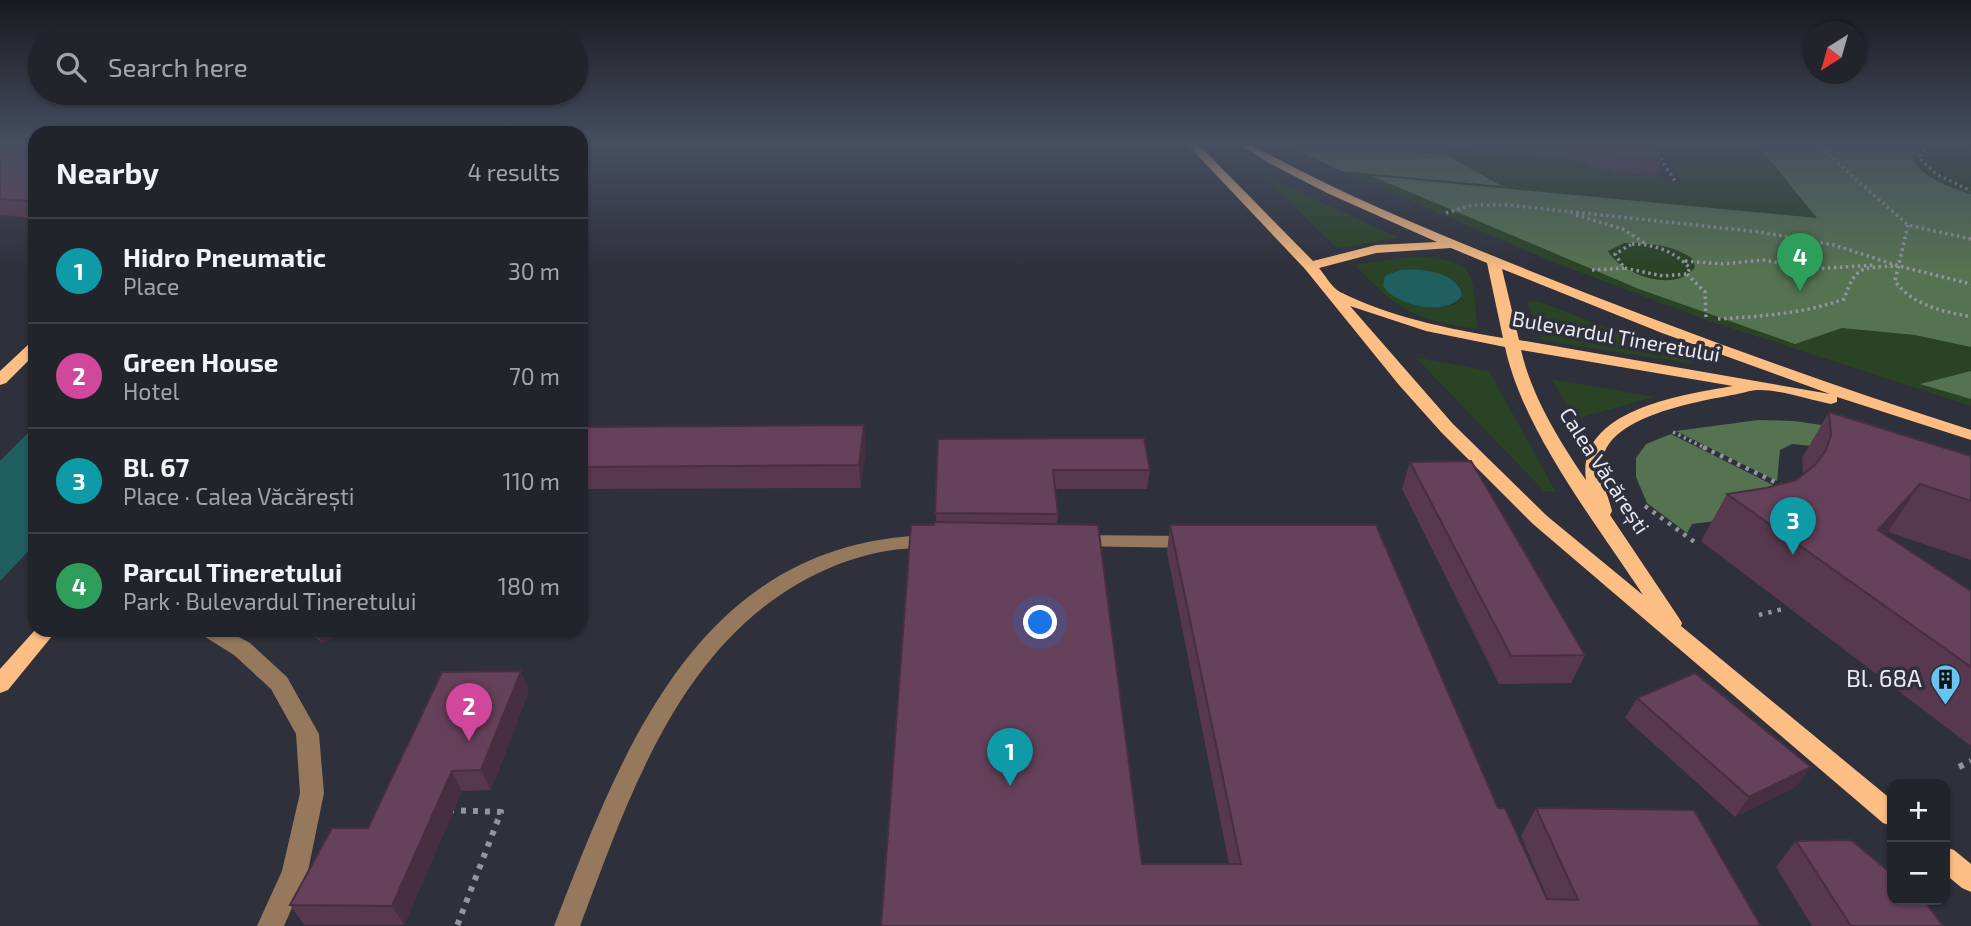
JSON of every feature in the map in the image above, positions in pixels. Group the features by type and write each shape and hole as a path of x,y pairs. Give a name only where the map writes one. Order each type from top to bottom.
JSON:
{"main road":[{"name":"Calea Văcărești","path":"1233,186 1336,295 1405,382 1540,520 1887,811"},
{"path":"1323,186 1493,260"},
{"path":"1310,266 1376,249 1425,244 1457,245"},
{"name":"Calea Văcărești","path":"1493,260 1517,366 1547,434 1685,641"},
{"name":"Bulevardul Tineretului","path":"1493,260 1698,342 1971,435"},
{"name":"Bulevardul Tineretului","path":"1336,295 1364,308 1416,325 1893,410"},
{"path":"0,380 28,353"},
{"path":"1605,522 1594,459 1598,445 1606,434 1615,427 1653,411 1694,398 1761,386"},
{"path":"0,684 41,637"},
{"path":"1950,862 1971,880"}],"street":[{"path":"567,926 630,765 678,682 723,628 754,602 822,563 863,548 900,542 948,541"},
{"path":"1058,541 1210,542"},
{"path":"221,637 242,649 279,682 307,734 312,793 295,871 270,926"}],"path":[{"path":"1864,186 1908,225 1971,239"},
{"path":"1443,215 1472,205 1508,205 1760,232 1834,246 1971,284"},
{"path":"1559,211 1608,222 1639,237 1648,246"},
{"path":"1908,225 1895,281 1899,288 1910,297 1928,305 1971,317"},
{"path":"1626,245 1648,246 1675,254 1685,261 1690,268 1687,274 1660,277 1643,274 1624,268 1615,254 1626,245"},
{"path":"1685,261 1723,264 1763,260 1814,269 1864,264 1899,266"},
{"path":"1697,321 1796,313 1826,307 1844,299 1853,274 1863,268 1899,266"},
{"path":"1687,274 1705,292 1706,320"},
{"path":"1669,430 1783,486"},
{"path":"1645,506 1696,543"},
{"path":"1759,615 1783,609"},
{"path":"1959,767 1971,761"},
{"path":"453,801 449,810 501,812 457,926"}],"shaded area":[{"path":"1273,186 1287,186 1399,238 1337,248"},
{"path":"1376,186 1971,186 1971,406 1706,320 1553,262"},
{"path":"1396,186 1480,186 1817,218 1791,186 1950,186 1971,194 1971,347 1915,335 1842,328 1795,344 1639,289","holes":["1624,243 1660,245 1693,259 1695,267 1687,275 1676,279 1650,278 1625,267 1608,251"]},
{"path":"1415,256 1451,261 1462,266 1472,282 1478,329 1422,317 1409,311 1384,293 1355,265","holes":["1400,270 1426,271 1454,280 1462,293 1460,301 1453,305 1432,306 1393,296"]},
{"path":"1400,270 1427,271 1446,276 1454,281 1462,296 1445,306 1433,307 1399,299 1383,286 1385,276"},
{"path":"1532,301 1690,360 1693,364 1546,341 1541,339 1528,303"},
{"path":"1415,357 1489,371 1556,492 1544,491"},
{"path":"1971,371 1971,399 1920,384"},
{"path":"1551,379 1654,397 1576,419"},
{"path":"1758,420 1828,426 1812,446 1792,444 1780,450 1777,481 1676,431"},
{"path":"28,433 28,551 0,581 0,461"},
{"path":"1671,434 1775,486 1731,519 1692,524 1687,533 1647,503 1636,477 1636,458 1646,444"}],"building":[{"path":"0,186 28,186 28,201 0,199"},
{"path":"1829,412 1971,456 1971,501 1920,484 1878,530 1971,591 1971,667 1727,494 1796,480 1815,465 1826,450 1831,435"},
{"path":"864,425 859,465 588,467 588,427"},
{"path":"1144,438 1150,470 1053,470 1058,514 935,513 938,439"},
{"path":"1471,461 1585,655 1511,656 1410,462"},
{"path":"934,522 1098,525 1142,864 1241,864 1170,525 1376,525 1498,808 1505,808 1547,899 1578,900 1536,808 1694,810 1761,926 881,926 911,525 934,525"},
{"path":"521,671 481,770 452,771 392,906 290,905 332,828 368,828 442,672"},
{"path":"1695,673 1811,767 1749,797 1637,698"},
{"path":"1851,840 1887,870 1887,905 1928,905 1943,926 1851,926 1796,841"}],"place":[{"name":"Parcul Tineretului","path":"1800,291"},
{"name":"Bl. 67","path":"1793,555"},
{"name":"Bl. 68A","path":"1945,706"},
{"name":"Green House","path":"469,741"},
{"name":"Hidro Pneumatic","path":"1010,786"}]}
